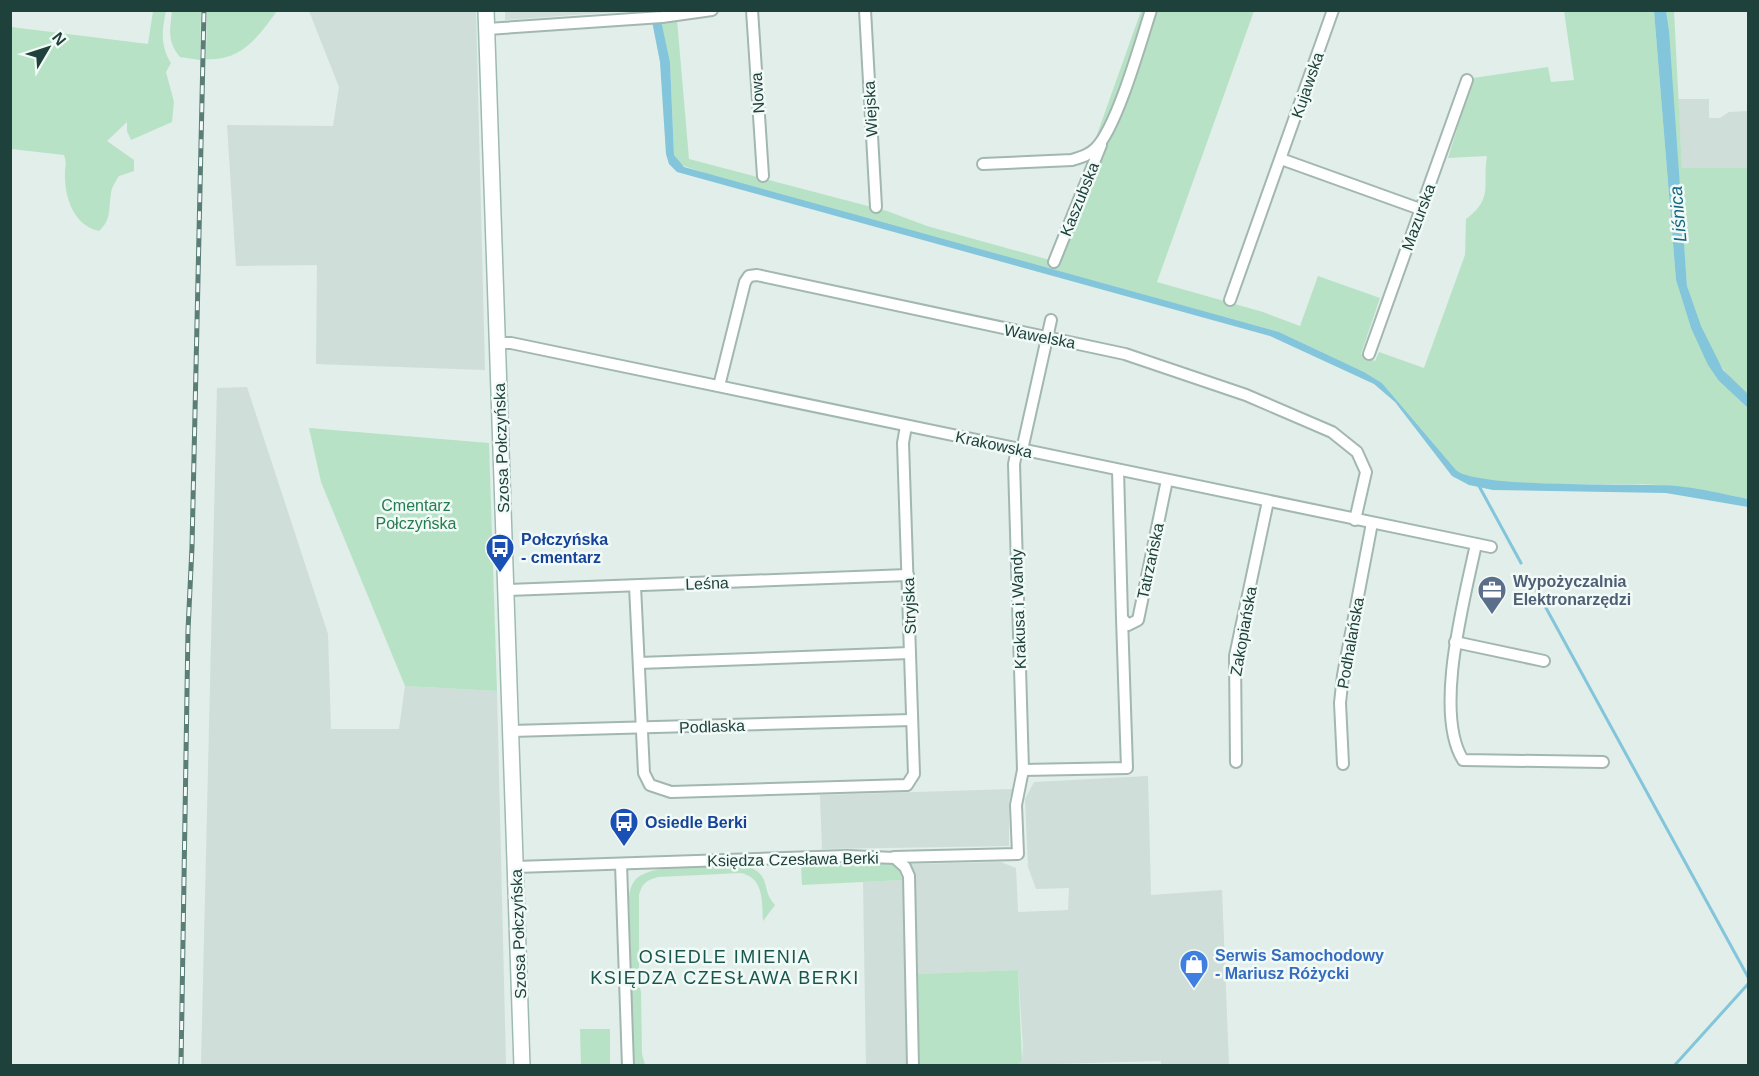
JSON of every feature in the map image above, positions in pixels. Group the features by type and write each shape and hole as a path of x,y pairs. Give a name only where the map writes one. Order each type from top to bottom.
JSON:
{"main road":[{"name":"Szosa Połczyńska","path":"486,10 522,1065"}],"street":[{"path":"487,29 662,17 712,10"},
{"name":"Nowa","path":"752,10 763,176"},
{"name":"Wiejska","path":"865,10 876,207"},
{"name":"Kaszubska","path":"1054,262 1131,70 1151,10"},
{"name":"Kujawska","path":"1230,300 1333,10"},
{"name":"Mazurska","path":"1369,354 1467,80"},
{"name":"Kaszubska","path":"983,164 1072,160 1086,156 1104,136"},
{"path":"1281,159 1420,209"},
{"name":"Wawelska","path":"719,386 745,282 749,276 757,275 1125,354 1246,395 1332,432 1357,452 1365,465 1366,478 1355,520"},
{"name":"Krakusa i Wandy","path":"888,856 1018,854 1016,805 1023,770 1014,466 1020,450 1051,320"},
{"name":"Krakowska","path":"497,343 511,343 1491,547"},
{"name":"Stryjska","path":"641,728 645,777 650,785 662,791 907,785 914,774 903,443 906,426"},
{"name":"Tatrzańska","path":"1023,770 1127,768 1118,470"},
{"name":"Tatrzańska","path":"1122,618 1128,625 1138,620 1167,480"},
{"name":"Zakopiańska","path":"1236,762 1235,656 1268,501"},
{"name":"Podhalańska","path":"1343,764 1340,703 1342,684 1372,523"},
{"path":"1476,544 1455,642 1452,718 1456,750 1462,760 1604,762"},
{"name":"Leśna","path":"506,590 908,575"},
{"path":"636,586 641,728"},
{"path":"1455,642 1544,661"},
{"path":"639,663 910,652"},
{"name":"Podlaska","path":"512,731 912,720"},
{"name":"Księdza Czesława Berki","path":"516,867 888,856 899,860 909,876 913,1065"},
{"path":"621,864 628,1065"}],"shaded area":[{"path":"505,10 631,11 505,20"},
{"path":"309,11 476,11 485,370 316,364 317,265 236,266 227,125 333,126 339,87"},
{"path":"1678,99 1709,99 1709,118 1720,118 1729,112 1748,111 1748,168 1682,169"},
{"path":"247,387 328,634 331,729 399,729 405,686 497,691 506,1065 201,1066 217,388"},
{"path":"1148,776 1151,895 1222,890 1229,1065 1161,1065 1161,1061 1016,1065 1022,1061 1023,1047 1018,970 916,974 914,879 910,864 1001,862 1016,868 1018,912 1068,910 1069,888 1036,889 1028,867 1025,799 1034,782"},
{"path":"1013,789 1009,801 1009,846 822,849 820,795"},
{"path":"903,880 908,1065 866,1065 863,882"}],"green space":[{"path":"207,10 277,11 248,46 229,56 206,59"},
{"path":"153,11 166,11 163,37 165,50 171,63 166,72 174,102 172,122 131,140 127,131 127,122 107,141 134,160 134,171 119,176 115,182 111,192 108,218 99,231 83,223 72,209 66,191 64,155 11,149 11,27 148,44"},
{"path":"172,11 201,11 200,60 180,57 173,46 170,35"},
{"path":"1141,11 1146,11 1126,79 1094,143"},
{"path":"1155,11 1254,11 1157,282 1263,312 1300,326 1318,276 1380,298 1361,354 1375,361 1379,352 1424,368 1465,255 1466,219 1484,198 1487,156 1448,158 1473,78 1548,67 1551,82 1574,80 1564,11 1654,11 1676,280 1691,328 1719,381 1748,408 1748,499 1669,486 1520,483 1470,476 1456,470 1382,383 1364,372 1279,332 716,177 681,165 674,155 670,62 661,22 677,20 689,159 887,211 927,226 1050,260 1086,167 1097,168 1114,128"},
{"path":"1666,11 1674,11 1682,168 1748,168 1748,394 1726,373 1709,346 1696,316 1687,286"},
{"name":"Cmentarz Połczyńska","path":"309,428 489,443 497,691 405,686 321,482"},
{"path":"890,862 898,868 903,880 802,885 801,865"},
{"path":"740,864 758,872 775,905 763,921 758,885 749,876 741,873 651,879 643,885 639,895 639,968 634,972 631,968 629,894 637,878 645,873 671,868"},
{"path":"1018,970 1022,1061 1016,1066 920,1065 916,974"},
{"path":"633,986 640,988 641,992 642,1054 645,1065 634,1065 631,989"},
{"path":"580,1029 610,1029 610,1065 581,1065"}],"water":[{"path":"650,11 659,11 670,62 674,155 684,167 1279,332 1364,372 1382,383 1456,470 1470,476 1525,483 1685,487 1748,499 1748,507 1666,493 1493,490 1469,485 1452,476 1395,402 1374,384 1270,336 677,172 669,164 666,154 660,62"},
{"name":"Liśnica","path":"1654,11 1666,11 1669,31 1687,286 1701,326 1723,370 1748,394 1748,408 1719,381 1708,365 1691,328 1676,280"}],"waterway":[{"path":"1479,486 1521,563"},
{"path":"1528,575 1748,977"},
{"path":"1674,1066 1748,984"}],"railway":[{"path":"181,1066 188,630 192,547 204,10"}],"place":[{"name":"Połczyńska - cmentarz","path":"500,574"},
{"name":"Wypożyczalnia Elektronarzędzi","path":"1492,616"},
{"name":"Osiedle Berki","path":"624,848"},
{"name":"Serwis Samochodowy - Mariusz Różycki","path":"1194,990"}],"district":[{"name":"OSIEDLE IMIENIA KSIĘDZA CZESŁAWA BERKI","path":"725,967"}]}
